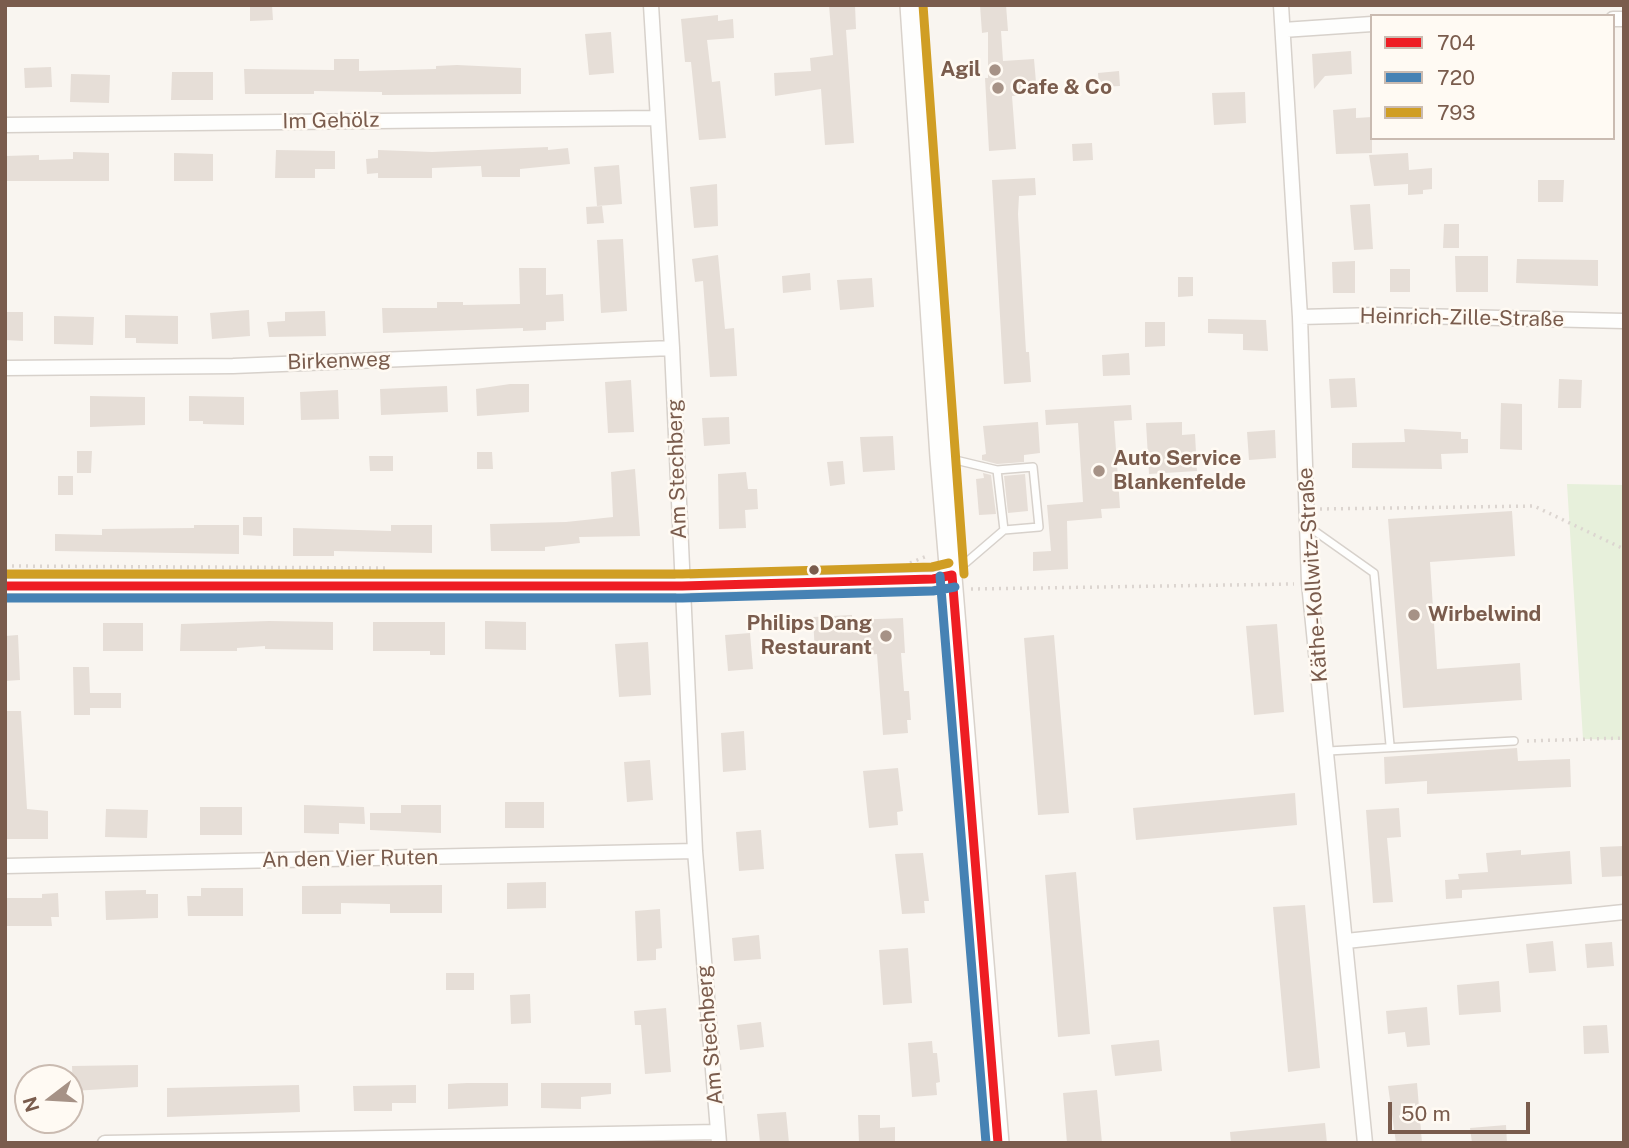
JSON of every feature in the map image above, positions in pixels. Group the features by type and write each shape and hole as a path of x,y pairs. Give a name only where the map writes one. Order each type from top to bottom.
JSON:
{"main road":[{"path":"911,5 941,457 998,1143"}],"street":[{"name":"Am Stechberg","path":"651,5 672,348 695,851 718,1138"},
{"name":"Käthe-Kollwitz-Straße","path":"1282,5 1300,317 1309,583 1328,751 1365,1143"},
{"path":"1283,30 1370,24"},
{"name":"Im Gehölz","path":"5,125 656,118"},
{"name":"Heinrich-Zille-Straße","path":"1300,317 1377,315 1624,321"},
{"name":"Birkenweg","path":"5,368 233,366 672,348"},
{"path":"5,586 682,586 933,579 952,575"},
{"name":"An den Vier Ruten","path":"5,866 695,851"},
{"path":"1346,941 1624,912"},
{"path":"105,1143 718,1138"}],"lane":[{"path":"941,457 997,470 1033,467 1039,527 1004,530 952,575"},
{"path":"997,470 1004,530"},
{"path":"1309,527 1374,573 1390,745"},
{"path":"1328,751 1390,745 1514,741"}],"path":[{"path":"1306,509 1534,506 1624,548"},
{"path":"898,563 911,562 931,554"},
{"path":"5,566 390,568"},
{"path":"971,589 1309,583"},
{"path":"1514,741 1624,738"}],"green space":[{"path":"1567,484 1624,485 1624,740 1583,739"}],"building":[{"path":"250,5 272,5 273,20 250,21"},
{"path":"829,5 855,5 856,29 846,30 854,143 825,145 821,89 775,96 774,73 811,71 810,58 833,55"},
{"path":"980,5 1006,5 1008,31 1001,31 1003,61 1034,59 1037,94 1012,96 1016,149 989,151 985,78 988,78 988,32 982,33"},
{"path":"718,15 718,21 733,19 734,38 707,40 712,82 720,81 726,138 699,140 691,62 685,62 681,19"},
{"path":"611,32 614,73 589,75 585,34"},
{"path":"1351,51 1352,74 1325,76 1314,89 1312,54"},
{"path":"334,59 359,59 359,71 436,69 436,66 457,65 521,68 521,94 382,95 382,92 314,91 314,94 245,94 244,69 334,70"},
{"path":"51,67 52,87 25,88 24,68"},
{"path":"1119,71 1120,86 1099,87 1098,73"},
{"path":"172,72 213,72 213,100 171,100"},
{"path":"71,74 110,75 109,103 70,102"},
{"path":"1245,92 1246,123 1214,125 1212,93"},
{"path":"1356,108 1356,118 1370,117 1372,153 1336,154 1333,110"},
{"path":"1092,143 1093,160 1073,161 1072,144"},
{"path":"548,147 548,150 568,148 570,164 520,169 520,177 482,177 481,166 432,168 432,178 378,178 378,173 367,174 366,159 378,158 378,150 432,152"},
{"path":"276,150 335,151 335,169 315,169 315,178 275,178"},
{"path":"73,152 109,153 109,181 5,181 5,156 39,155 39,160 73,159"},
{"path":"174,153 213,154 213,181 174,181"},
{"path":"1408,153 1409,170 1432,168 1432,189 1423,190 1423,194 1408,195 1408,184 1374,186 1369,155"},
{"path":"619,165 622,204 597,206 594,167"},
{"path":"1035,178 1036,195 1019,196 1018,214 1026,352 1029,352 1031,382 1004,384 992,180"},
{"path":"1538,180 1564,180 1563,202 1538,202"},
{"path":"717,184 718,226 694,228 690,187"},
{"path":"1370,204 1373,249 1354,250 1350,205"},
{"path":"602,206 604,223 587,224 586,207"},
{"path":"1444,224 1459,224 1459,248 1443,248"},
{"path":"623,239 627,311 601,313 597,240"},
{"path":"718,255 725,329 734,328 737,376 710,377 703,281 695,282 692,259"},
{"path":"1455,256 1488,256 1488,292 1456,292"},
{"path":"1517,259 1598,260 1598,286 1516,283"},
{"path":"1355,261 1355,293 1333,293 1332,262"},
{"path":"519,268 546,268 546,295 563,294 564,321 546,322 546,330 523,331 523,328 383,333 382,308 437,308 437,302 463,302 463,305 520,304"},
{"path":"1390,269 1410,269 1410,292 1390,292"},
{"path":"810,273 811,290 783,293 782,276"},
{"path":"1178,277 1193,277 1193,296 1178,297"},
{"path":"872,278 874,307 840,310 837,280"},
{"path":"249,310 250,336 212,339 210,313"},
{"path":"325,311 326,336 269,337 267,322 285,321 285,312"},
{"path":"5,312 23,312 23,341 5,340"},
{"path":"125,315 178,316 178,344 136,343 136,338 125,338"},
{"path":"54,316 94,317 93,345 54,344"},
{"path":"1208,319 1266,320 1268,351 1243,350 1243,334 1208,333"},
{"path":"1145,322 1165,322 1165,346 1145,347"},
{"path":"1129,353 1130,375 1103,376 1102,355"},
{"path":"1355,378 1357,407 1331,408 1329,379"},
{"path":"1559,379 1582,380 1581,408 1558,408"},
{"path":"631,380 634,432 608,433 605,382"},
{"path":"529,384 529,412 477,416 476,389"},
{"path":"447,386 448,412 381,415 380,389"},
{"path":"338,390 339,419 301,420 300,392"},
{"path":"90,396 145,397 145,425 90,427"},
{"path":"189,396 244,397 244,425 189,421"},
{"path":"1501,403 1522,404 1522,450 1500,449"},
{"path":"1131,405 1132,420 1114,421 1120,508 1101,509 1102,518 1067,521 1068,569 1033,571 1033,552 1051,551 1047,505 1083,502 1078,423 1046,425 1045,410"},
{"path":"729,417 730,444 704,446 702,418"},
{"path":"1038,422 1040,453 1024,455 1024,462 997,464 982,460 982,455 986,454 983,426"},
{"path":"1182,422 1182,435 1195,434 1197,471 1149,474 1146,423"},
{"path":"1404,429 1461,432 1461,439 1468,439 1468,453 1441,454 1442,469 1352,468 1352,443 1405,442"},
{"path":"1275,430 1276,458 1249,460 1247,432"},
{"path":"893,436 895,470 863,472 860,437"},
{"path":"77,451 92,451 91,473 77,473"},
{"path":"477,452 492,452 493,469 477,469"},
{"path":"369,456 393,456 393,471 370,471"},
{"path":"843,461 845,484 830,486 827,462"},
{"path":"635,469 640,536 579,537 580,543 545,547 545,551 491,551 490,524 566,522 613,517 611,472"},
{"path":"746,472 748,489 757,489 758,509 745,510 746,528 719,529 718,474"},
{"path":"983,473 991,475 996,514 979,515 976,479 984,478"},
{"path":"1025,474 1028,511 1008,513 1004,476"},
{"path":"58,476 73,476 73,495 58,495"},
{"name":"Wirbelwind","path":"1512,511 1515,556 1430,562 1437,669 1520,663 1522,700 1403,708 1388,519"},
{"path":"243,517 262,517 262,536 243,535"},
{"path":"194,525 239,525 239,554 55,551 55,534 102,535 102,529 194,528"},
{"path":"391,525 432,525 432,553 334,551 334,556 293,556 293,528 391,531"},
{"path":"852,615 852,620 903,618 905,653 901,653 904,691 909,691 911,720 907,720 908,733 883,735 877,654 815,654 813,617"},
{"path":"485,621 526,622 526,650 485,649"},
{"path":"333,622 333,650 265,649 265,646 237,648 237,651 180,651 181,624"},
{"path":"373,622 445,622 445,655 430,655 430,651 373,651"},
{"path":"103,623 143,623 143,651 103,651"},
{"path":"1277,624 1284,712 1254,715 1246,626"},
{"path":"750,633 753,669 728,671 725,635"},
{"path":"18,635 20,680 5,681 5,636"},
{"path":"1054,635 1069,813 1038,815 1024,638"},
{"path":"648,642 651,695 619,697 615,644"},
{"path":"73,667 89,667 90,693 121,693 121,708 90,708 90,715 74,715"},
{"path":"5,711 21,711 27,809 48,811 48,839 7,839"},
{"path":"744,731 746,770 723,772 721,733"},
{"path":"1517,748 1518,761 1570,759 1571,787 1427,794 1427,781 1385,784 1384,757"},
{"path":"650,760 653,800 627,802 624,762"},
{"path":"898,768 903,811 897,812 898,825 869,828 863,771"},
{"path":"1295,793 1297,825 1136,840 1133,808"},
{"path":"505,802 544,802 544,828 505,828"},
{"path":"304,805 364,807 365,824 339,823 339,834 304,833"},
{"path":"401,805 441,805 441,833 370,830 370,813 401,813"},
{"path":"200,807 242,807 242,835 200,835"},
{"path":"1399,808 1401,837 1387,838 1393,902 1373,903 1366,810"},
{"path":"106,809 148,810 147,838 105,837"},
{"path":"761,830 764,869 739,871 736,832"},
{"path":"1624,846 1624,876 1602,877 1600,847"},
{"path":"1521,850 1521,855 1570,851 1572,884 1462,890 1462,898 1446,899 1445,880 1459,879 1458,874 1488,872 1486,853"},
{"path":"923,853 929,901 924,901 925,913 902,914 895,854"},
{"path":"1076,872 1090,1034 1058,1037 1045,875"},
{"path":"546,882 546,908 507,909 507,883"},
{"path":"442,885 442,913 390,913 390,904 341,903 341,914 302,914 302,886"},
{"path":"201,888 243,888 243,916 188,916 187,896 201,896"},
{"path":"146,890 146,894 158,894 158,918 106,920 105,891"},
{"path":"58,893 59,917 51,917 52,926 5,926 5,898 42,898 42,894"},
{"path":"1305,905 1320,1068 1288,1072 1273,907"},
{"path":"660,909 662,948 656,949 656,960 637,961 635,911"},
{"path":"759,935 761,959 734,961 732,938"},
{"path":"1553,941 1556,971 1529,973 1526,944"},
{"path":"1612,942 1614,966 1587,968 1585,944"},
{"path":"908,948 912,1003 883,1005 879,950"},
{"path":"446,973 474,973 474,990 446,990"},
{"path":"1499,981 1501,1012 1459,1015 1457,985"},
{"path":"530,994 531,1023 511,1024 510,995"},
{"path":"1427,1007 1430,1045 1407,1047 1405,1032 1388,1034 1386,1011"},
{"path":"666,1008 671,1072 645,1074 641,1025 635,1025 634,1011"},
{"path":"761,1022 764,1047 740,1050 737,1025"},
{"path":"1607,1025 1609,1053 1584,1054 1583,1026"},
{"path":"1159,1040 1162,1071 1115,1076 1111,1045"},
{"path":"932,1041 933,1053 937,1053 940,1082 936,1083 937,1095 912,1097 908,1043"},
{"path":"138,1065 138,1087 84,1090 84,1066"},
{"path":"508,1083 508,1106 448,1109 448,1084"},
{"path":"541,1083 611,1083 611,1094 581,1097 581,1109 541,1108"},
{"path":"1417,1083 1422,1143 1396,1143 1388,1086"},
{"path":"299,1085 300,1112 167,1117 167,1088"},
{"path":"416,1085 416,1103 392,1103 392,1111 354,1111 353,1086"},
{"path":"1097,1090 1102,1143 1067,1143 1063,1093"},
{"path":"786,1112 789,1143 760,1143 757,1114"},
{"path":"858,1115 880,1115 880,1128 895,1127 895,1143 859,1143"},
{"path":"1325,1123 1327,1143 1231,1143 1230,1132"},
{"path":"1506,1125 1507,1143 1472,1143 1470,1128"}],"transit line":[{"name":"793","path":"923,5 964,574"},
{"name":"793","path":"5,574 682,574 932,567 949,563"},
{"name":"704","path":"952,575 998,1143"},
{"name":"704","path":"5,586 682,586 933,579 952,575"},
{"name":"720","path":"940,576 986,1143"},
{"name":"720","path":"5,598 682,598 933,591 955,587"}],"place":[{"name":"Agil","path":"995,70"},
{"name":"Cafe & Co","path":"998,88"},
{"name":"Auto Service Blankenfelde","path":"1099,471"},
{"name":"Wirbelwind","path":"1414,615"},
{"name":"Philips Dang Restaurant","path":"886,636"}]}
